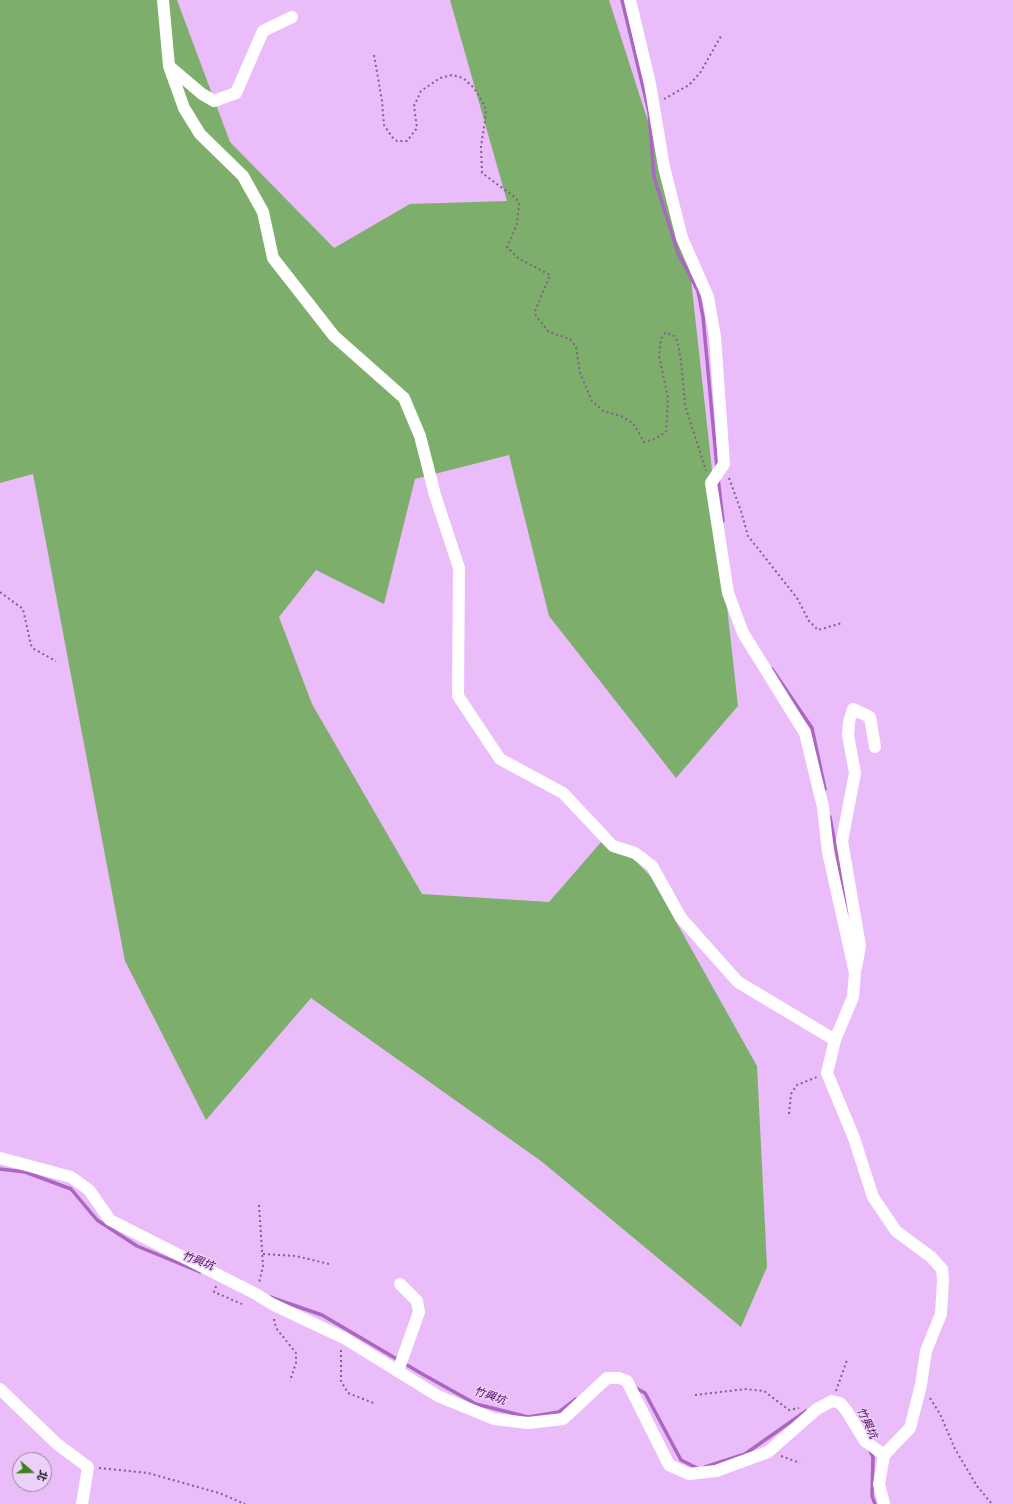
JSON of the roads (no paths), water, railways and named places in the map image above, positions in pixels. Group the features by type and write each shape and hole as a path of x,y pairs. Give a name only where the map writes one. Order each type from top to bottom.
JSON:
{"lane":[{"path":"163,0 169,66 184,108 200,134 243,176 263,212 273,258 334,336 404,398 420,436 435,494 459,568 458,696 500,759 563,793 613,846 636,853 652,866 681,918 738,982 835,1040"},
{"path":"630,0 654,104 664,167 682,238 708,297 715,337 724,464 710,483 728,593 743,633 805,733 823,807 828,852 855,973"},
{"path":"169,66 202,94 214,101 236,93 263,31 292,17"},
{"path":"875,747 870,717 853,709 849,722 848,735 855,773 842,841 860,946 852,996 835,1040 827,1074 854,1138 874,1197 896,1231 916,1244 942,1269 943,1280 942,1314 926,1351 921,1386 910,1428 884,1455 879,1484 884,1504"},
{"path":"0,1158 71,1177 89,1190 110,1220 256,1294 272,1304 344,1338 438,1396 494,1419 528,1423 563,1420 608,1378 622,1378 627,1381 669,1465 689,1474 716,1471 768,1452 817,1409 832,1401 840,1403 865,1441 884,1455"},
{"path":"398,1371 419,1312 417,1301 400,1284"},
{"path":"0,1389 57,1444 88,1467 82,1504"}],"waterway":[{"path":"622,0 649,112 654,177 678,253 698,291 703,317 717,468"},
{"path":"718,478 723,521"},
{"path":"772,669 812,728 825,789"},
{"path":"830,817 848,913"},
{"name":"竹興坑","path":"0,1169 25,1172 71,1189 97,1220 137,1246 200,1272"},
{"name":"竹興坑","path":"270,1297 322,1315 476,1404 528,1417 559,1412 576,1399"},
{"name":"竹興坑","path":"634,1387 645,1393 681,1460 699,1469"},
{"name":"竹興坑","path":"705,1467 745,1454 806,1411"},
{"name":"竹興坑","path":"869,1449 873,1457 872,1496 875,1504"}]}
